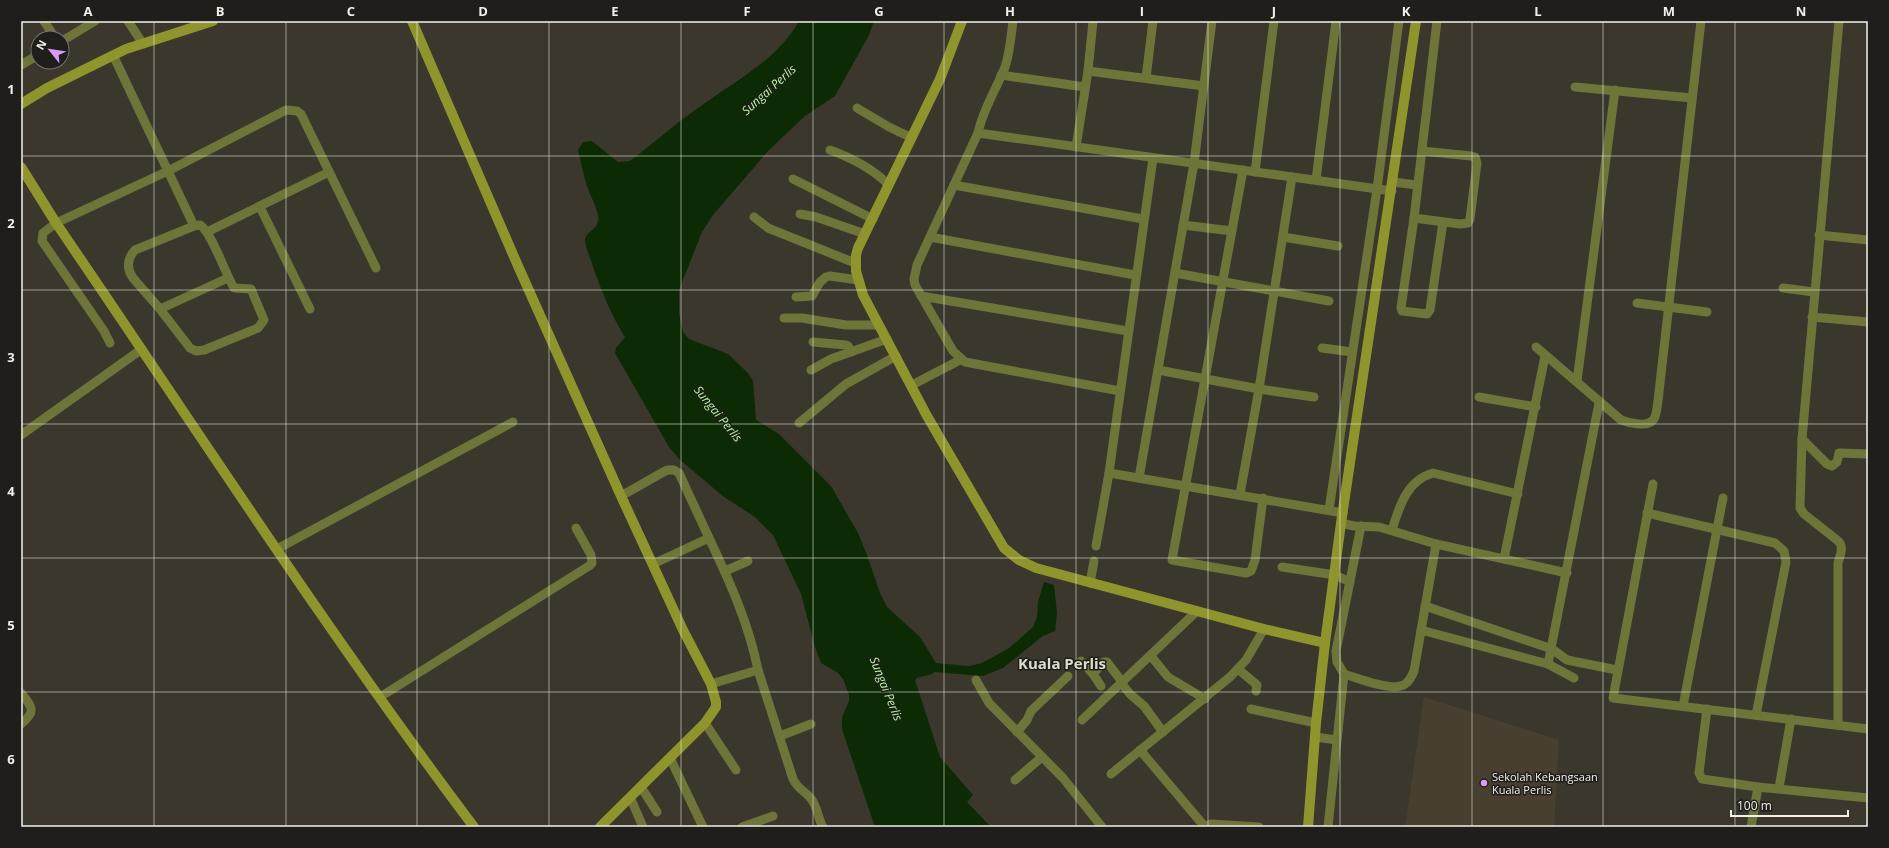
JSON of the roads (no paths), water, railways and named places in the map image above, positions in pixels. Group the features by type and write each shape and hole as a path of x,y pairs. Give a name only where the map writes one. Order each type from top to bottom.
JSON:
{"street":[{"path":"44,21 50,30"},
{"path":"70,36 95,21"},
{"path":"128,21 143,44"},
{"path":"21,104 47,88 114,56 143,44 213,21"},
{"path":"412,21 518,266 621,496 711,684 716,702 716,707 705,723 600,827"},
{"path":"962,21 948,60 890,185 858,248 855,263 858,280 863,295 912,385 927,416 1004,548 1019,560 1036,568 1138,594 1264,629 1325,643"},
{"path":"1013,21 1008,58 981,118 978,133 914,272 915,285 953,351 960,360 970,364 1120,391"},
{"path":"1076,147 1088,70 1093,21"},
{"path":"1146,78 1153,21"},
{"path":"1139,478 1194,163 1212,21"},
{"path":"1255,172 1274,21"},
{"path":"1316,180 1336,21"},
{"path":"1329,510 1377,189 1399,21"},
{"path":"1328,827 1344,674 1337,662 1336,652 1342,579 1351,525 1343,513 1393,186 1416,21"},
{"path":"1437,21 1414,218 1401,308 1402,311 1427,314 1430,310 1443,222"},
{"path":"1536,347 1614,415 1628,423 1639,424 1652,421 1656,414 1658,400 1701,21"},
{"path":"1838,725 1838,563 1842,550 1840,542 1804,514 1800,508 1802,439 1839,21"},
{"path":"114,56 194,226"},
{"path":"21,65 30,60"},
{"path":"1088,70 1204,86"},
{"path":"1001,75 1085,87"},
{"path":"1575,86 1692,98"},
{"path":"1576,381 1615,90"},
{"path":"857,108 889,127 912,138"},
{"path":"110,343 104,331 42,241 44,233 56,223 168,171 286,110 297,111 300,114 376,268"},
{"path":"978,133 1377,189 1417,184"},
{"path":"830,150 858,162 890,185"},
{"path":"1414,218 1465,224 1470,219 1477,160 1471,156 1422,151"},
{"path":"1096,546 1109,473 1135,275 1153,158"},
{"path":"21,168 56,223 277,549 380,697 474,827"},
{"path":"1243,170 1172,560 1246,573 1251,571 1253,567 1263,498"},
{"path":"207,232 329,172"},
{"path":"1240,494 1259,389 1292,177"},
{"path":"793,179 873,219"},
{"path":"954,185 1143,219"},
{"path":"260,207 310,309"},
{"path":"800,214 816,217 865,234"},
{"path":"754,217 768,228 855,263"},
{"path":"1183,224 1232,231"},
{"path":"194,226 200,226 207,232 228,278 236,290 249,288 252,290 264,316 264,320 258,328 204,350 196,351 190,348 160,309 129,273 128,262 130,256 135,250 194,226"},
{"path":"1820,236 1868,240"},
{"path":"930,237 1135,275"},
{"path":"1283,237 1338,246"},
{"path":"1175,273 1329,301"},
{"path":"796,297 812,296 823,279 830,276 858,280"},
{"path":"160,309 228,278"},
{"path":"1783,288 1814,292"},
{"path":"921,296 1128,331"},
{"path":"1637,303 1707,312"},
{"path":"1812,317 1868,322"},
{"path":"784,318 802,318 846,325 879,324"},
{"path":"1356,329 1371,331"},
{"path":"811,370 825,362 887,339"},
{"path":"813,342 846,345 851,352"},
{"path":"1322,348 1352,352"},
{"path":"21,435 142,349"},
{"path":"799,423 846,384 896,356"},
{"path":"1504,559 1536,407 1545,356"},
{"path":"912,385 960,360"},
{"path":"1158,370 1259,389 1314,397"},
{"path":"1479,397 1536,407"},
{"path":"1548,664 1599,403"},
{"path":"277,549 513,422"},
{"path":"1802,439 1827,464 1832,466 1837,462 1839,453 1868,454"},
{"path":"621,496 667,470 674,470 679,473 725,571 740,608 758,670 796,786 807,794 813,801 823,827"},
{"path":"1109,473 1240,494 1343,513"},
{"path":"1393,527 1404,496 1420,479 1433,473 1518,494"},
{"path":"1653,484 1617,670 1613,698 1868,729"},
{"path":"1683,706 1723,498"},
{"path":"1647,514 1717,528 1775,543 1781,546 1786,555 1785,569 1756,715"},
{"path":"1351,525 1393,527 1436,544 1567,573"},
{"path":"1308,827 1316,723 1325,643 1342,579 1351,525"},
{"path":"380,697 589,566 592,563 591,555 576,528"},
{"path":"653,564 709,538"},
{"path":"1344,674 1393,688 1404,685 1414,671 1436,544"},
{"path":"725,571 748,562"},
{"path":"1090,583 1094,562"},
{"path":"1282,567 1342,579"},
{"path":"1425,606 1552,649 1567,660 1617,670"},
{"path":"1082,720 1197,611"},
{"path":"1111,774 1205,699 1238,669 1253,649 1264,629"},
{"path":"1421,630 1548,664 1574,678"},
{"path":"1151,656 1168,676 1205,699"},
{"path":"1082,661 1101,686"},
{"path":"1093,674 1105,662 1130,694 1144,706 1163,732"},
{"path":"1238,669 1257,684 1256,691"},
{"path":"711,684 758,670"},
{"path":"1017,732 1027,720 1028,713 1068,676"},
{"path":"976,680 989,703 1076,793 1102,827"},
{"path":"21,693 32,709 30,716 21,724"},
{"path":"1251,709 1316,723"},
{"path":"1707,709 1701,747 1700,777 1706,780 1758,787 1868,798"},
{"path":"1779,788 1791,719"},
{"path":"705,723 736,770"},
{"path":"780,736 811,724"},
{"path":"1315,737 1337,740"},
{"path":"1140,750 1205,827 1211,824 1259,827"},
{"path":"1015,780 1042,757"},
{"path":"670,758 703,827"},
{"path":"641,787 657,812"},
{"path":"1751,827 1758,787"},
{"path":"630,797 643,827"},
{"path":"742,827 773,816"}],"water":[{"name":"Sungai Perlis","path":"799,21 874,21 869,35 835,96 805,116 768,151 713,215 702,232 679,290 679,313 683,332 689,339 728,354 748,373 753,381 756,420 779,434 831,486 858,533 880,593 887,607 920,637 936,663 969,666 982,663 1009,648 1033,627 1037,617 1038,602 1044,582 1054,585 1057,613 1055,631 1043,636 1003,668 983,676 934,672 915,680 940,757 973,795 967,802 991,827 875,827 842,729 842,717 849,701 849,695 843,679 838,673 821,663 815,647 801,594 773,535 755,517 724,497 680,460 669,447 615,353 616,348 625,337 607,303 587,251 585,238 597,224 598,215 588,189 578,150 583,142 592,141 618,162 630,161 688,115 758,66 781,46"}],"place":[{"name":"Sekolah Kebangsaan Kuala Perlis","path":"1484,783"}],"district":[{"name":"Kuala Perlis","path":"1062,664"}]}
